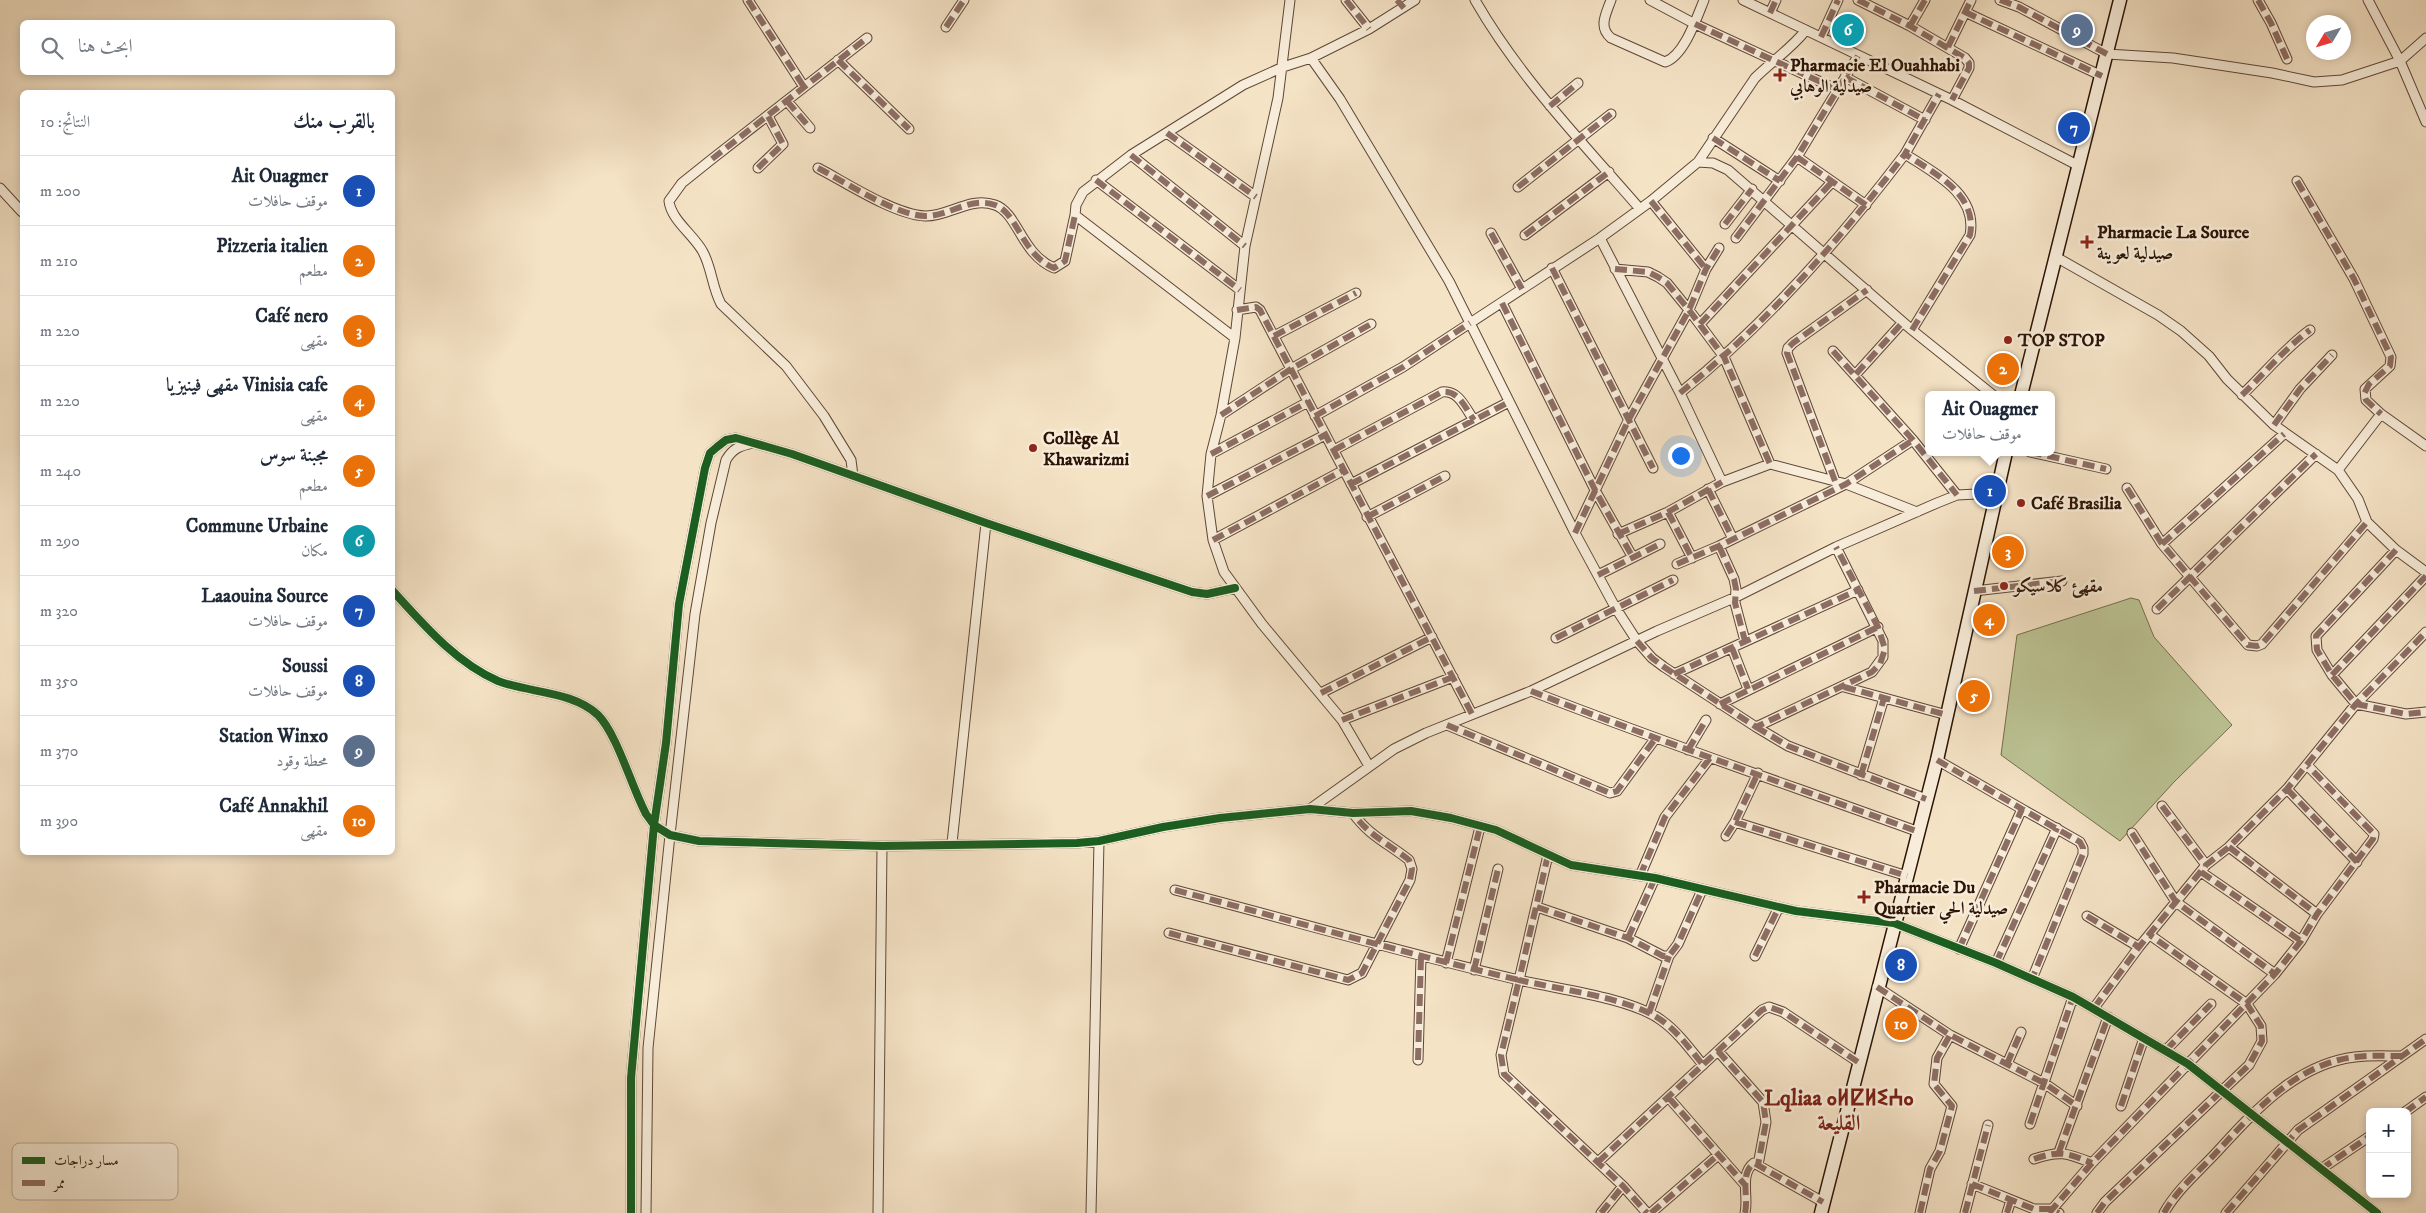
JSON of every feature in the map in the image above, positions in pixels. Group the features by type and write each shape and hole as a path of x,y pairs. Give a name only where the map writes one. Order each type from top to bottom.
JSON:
{"main road":[{"path":"2022,391 2120,0"},
{"path":"1822,1208 1948,715 2005,456"}],"street":[{"path":"748,0 804,87"},
{"path":"946,28 964,0"},
{"path":"1290,0 1283,67 1268,152 1245,246 1235,338 1221,415 1211,454 1207,496 1213,540 1224,572 1342,720 1369,766"},
{"path":"1346,0 1370,29"},
{"path":"1397,0 1404,8"},
{"path":"818,168 889,206 924,216 936,215 967,204 993,204 1010,218 1031,253 1044,264 1054,268 1065,261 1072,236 1076,205 1084,192 1096,180 1131,154 1243,85 1283,67 1311,58 1370,29 1415,0"},
{"path":"1475,0 1496,33 1550,106 1640,209"},
{"path":"1611,0 1604,21 1605,33 1611,38 1665,62 1676,56 1695,24 1704,0"},
{"path":"1650,0 1695,24 1776,59 1838,90"},
{"path":"1743,0 1952,100 2079,166"},
{"path":"1770,13 1776,0"},
{"path":"1821,37 1838,0"},
{"path":"1858,0 1874,3 1948,47 1969,63 1969,68 1952,100"},
{"path":"1910,26 1925,0"},
{"path":"1948,47 1971,0"},
{"path":"2000,0 2019,7 2108,54 2173,58 2272,73 2314,82 2342,80 2400,61 2426,38"},
{"path":"2258,0 2271,23 2287,60"},
{"path":"2368,0 2400,61 2426,122"},
{"path":"1965,12 2102,76"},
{"path":"1315,416 1403,367 1600,238 1651,201 1698,162 1755,78 1776,59 1786,53 1806,30"},
{"path":"853,476 851,460 824,416 786,366 721,304 715,293 703,252 670,207 669,200 682,183 867,38"},
{"path":"1736,238 1797,157 1858,56"},
{"path":"1311,58 1337,94 1418,226 1470,323 1575,533 1615,607 1637,641 1652,658 1674,674 1788,746 1926,799"},
{"path":"838,60 909,130"},
{"path":"1845,77 1925,120"},
{"path":"1550,106 1578,83"},
{"path":"1680,393 1724,357 1823,254 1866,205 1905,154 1939,94"},
{"path":"788,101 810,128"},
{"path":"1518,187 1611,114"},
{"path":"758,168 783,144 768,116"},
{"path":"1166,133 1256,197"},
{"path":"1714,138 1780,181"},
{"path":"1131,154 1245,246"},
{"path":"1905,154 1952,186 1970,213 1972,225 1970,235 1912,330"},
{"path":"1797,157 1866,205"},
{"path":"1698,162 1720,166 1752,189 1791,227 1912,330 1988,391"},
{"path":"1525,235 1609,172"},
{"path":"1096,180 1240,290"},
{"path":"2297,181 2354,279 2392,357 2390,366 2368,384 2364,394 2366,400 2380,414 2426,446"},
{"path":"1700,324 1832,182"},
{"path":"0,188 20,210"},
{"path":"1725,224 1752,189"},
{"path":"1651,201 1706,269"},
{"path":"1074,216 1235,338"},
{"path":"1491,233 1522,289"},
{"path":"1600,238 1680,393 1722,482"},
{"path":"1575,533 1596,492 1628,419 1689,310 1706,269 1719,248"},
{"path":"2056,257 2158,315 2181,331 2209,356 2242,395 2284,434 2338,470 2358,499 2367,522 2396,550 2426,572"},
{"path":"1552,268 1652,468"},
{"path":"1615,269 1648,272 1658,276 1667,283 1689,310 1724,357 1770,464"},
{"path":"1834,481 1787,354 1788,348 1793,342 1867,290"},
{"path":"1274,336 1356,293"},
{"path":"1502,303 1596,492 1632,556"},
{"path":"1237,310 1256,307 1260,310 1472,714"},
{"path":"1856,374 1903,322"},
{"path":"1221,415 1291,369 1371,324"},
{"path":"2242,395 2266,372 2286,347 2310,330"},
{"path":"1833,351 1856,374 1925,455"},
{"path":"2274,425 2300,389 2332,355"},
{"path":"1334,450 1442,392 1452,392 1457,396 1474,420"},
{"path":"1211,454 1308,402"},
{"path":"1352,484 1509,402"},
{"path":"2338,470 2380,414"},
{"path":"2162,544 2284,434"},
{"path":"1207,496 1325,435"},
{"path":"631,1213 631,1078 654,825 666,744 679,604 705,468 710,453 726,440 736,438 1192,592 1207,594 1235,588"},
{"path":"1677,564 1719,546 1846,484 1913,440"},
{"path":"646,1213 648,1048 692,640 711,523 726,460 731,452 739,447 754,443"},
{"path":"2157,609 2190,579 2316,454"},
{"path":"1926,456 1957,495"},
{"path":"2048,456 2106,469"},
{"path":"1618,534 1668,512 1722,482 1770,464 1846,484 1917,512"},
{"path":"1213,540 1344,470"},
{"path":"1367,517 1445,476"},
{"path":"2127,488 2162,544 2248,645 2257,646 2262,644 2367,522"},
{"path":"1708,489 1733,539"},
{"path":"1310,809 1394,748 1531,691 1736,597 1836,547 1957,495 1996,493"},
{"path":"1668,512 1692,558"},
{"path":"952,843 986,523"},
{"path":"1598,575 1632,556 1660,544"},
{"path":"1719,546 1734,579 1735,603 1745,641"},
{"path":"1756,727 1844,687 1872,672 1880,664 1885,649 1878,627 1836,547"},
{"path":"2396,550 2316,636 2317,650 2332,675 2356,704 2406,714 2426,712"},
{"path":"2332,675 2426,576"},
{"path":"1556,638 1615,607 1673,580"},
{"path":"1974,591 2062,581"},
{"path":"1674,674 1858,590"},
{"path":"395,593 437,638 471,666 488,676 514,686 569,700 594,711 608,728 639,802 654,825 670,835 699,841 882,846 952,843 1050,844 1099,841 1194,822 1310,809 1353,813 1411,812 1431,814 1504,833 1570,866 1655,878 1779,907 1894,923 1996,963 2094,1008 2188,1064 2221,1092 2321,1169 2366,1210 2377,1213"},
{"path":"1720,704 1878,627"},
{"path":"2094,1008 2140,947 2204,868 2229,847 2287,789 2308,766 2356,704 2426,632"},
{"path":"1321,693 1432,637"},
{"path":"1732,648 1748,689"},
{"path":"1342,720 1453,677"},
{"path":"1844,687 1948,715"},
{"path":"1531,691 1655,739 1918,832"},
{"path":"1861,775 1884,698"},
{"path":"1688,750 1706,720"},
{"path":"1447,725 1610,793 1617,790 1655,739"},
{"path":"1640,876 1665,817 1710,758"},
{"path":"1937,760 2057,828 2080,842 2083,848 2083,854 2032,979"},
{"path":"1972,1184 2034,1209 2053,1212 2092,1163 2248,1004 2301,942 2317,914 2357,862 2373,839 2374,834 2308,766"},
{"path":"1726,836 1735,822 1758,774"},
{"path":"2287,789 2357,862"},
{"path":"2162,806 2204,868 2301,942"},
{"path":"1959,949 2022,809"},
{"path":"1168,933 1348,980 1362,974 1376,943 1410,880 1412,869 1410,860 1362,827 1353,813"},
{"path":"1735,822 1907,876"},
{"path":"1446,963 1480,826"},
{"path":"1996,963 2057,828"},
{"path":"2132,833 2176,902 2275,974"},
{"path":"1091,1213 1099,841"},
{"path":"878,1213 882,846"},
{"path":"2229,847 2317,914"},
{"path":"1548,855 1502,1054 1504,1074 1598,1162 1649,1213 1718,1155"},
{"path":"1474,970 1498,869"},
{"path":"1628,938 1655,878"},
{"path":"1175,890 1376,943 1421,957 1623,1003 1649,1013 1670,1028 1703,1065"},
{"path":"1649,1013 1669,956 1678,944 1702,890"},
{"path":"1754,956 1779,907"},
{"path":"1536,908 1628,938 1663,956 1669,956"},
{"path":"2087,916 2140,947"},
{"path":"2097,1213 2105,1202 2249,1065 2262,1041 2261,1026 2248,1004 2150,935"},
{"path":"1418,1060 1421,957"},
{"path":"1877,987 1950,1035 2044,1083 2077,1106"},
{"path":"2030,1124 2073,997"},
{"path":"2166,1050 2211,1004"},
{"path":"1598,1162 1762,1010 1769,1007 1783,1012 1858,1062"},
{"path":"2059,1152 2108,1017"},
{"path":"2007,1064 2021,1032"},
{"path":"1920,1213 1930,1169 1940,1151 1952,1106 1934,1084 1937,1058 1950,1035"},
{"path":"2121,1106 2144,1038"},
{"path":"2226,1213 2298,1130 2426,1040"},
{"path":"1718,1051 1763,1102 1766,1122 1758,1165"},
{"path":"2164,1213 2179,1193 2251,1115 2288,1083 2318,1068 2354,1057 2402,1056"},
{"path":"2411,1108 2426,1097"},
{"path":"1668,1098 1745,1186"},
{"path":"1965,1213 1988,1125"},
{"path":"2321,1169 2366,1139"},
{"path":"2034,1159 2059,1152 2068,1153 2092,1163"},
{"path":"1745,1213 1745,1186 1750,1166 1754,1163 1822,1208"},
{"path":"1601,1213 1623,1186"},
{"path":"2007,1213 2010,1200"}],"green space":[{"path":"2131,598 2139,600 2154,637 2232,725 2174,782 2120,841 2001,755 2017,635"}],"marked path":[{"path":"748,0 804,87"},
{"path":"946,27 964,0"},
{"path":"1346,0 1369,29"},
{"path":"1397,0 1404,8"},
{"path":"1770,13 1776,0"},
{"path":"1821,37 1838,0"},
{"path":"1858,0 1910,26 1965,58 1969,63 1969,68 1952,100"},
{"path":"1910,26 1925,0"},
{"path":"1948,47 1971,0"},
{"path":"2000,0 2019,7 2107,54"},
{"path":"2258,0 2271,23 2287,59"},
{"path":"1965,12 2102,76"},
{"path":"1695,24 1838,90"},
{"path":"712,159 867,38"},
{"path":"1736,238 1797,157 1858,56"},
{"path":"838,60 909,129"},
{"path":"1845,77 1925,120"},
{"path":"1550,106 1578,83"},
{"path":"1912,330 1970,235 1971,221 1961,196 1940,177 1905,154 1939,94"},
{"path":"787,101 810,128"},
{"path":"1518,187 1611,114"},
{"path":"758,168 783,144 768,116"},
{"path":"1167,133 1256,197"},
{"path":"1713,138 1780,181"},
{"path":"1680,393 1742,339 1800,281 1905,154"},
{"path":"1131,155 1245,246"},
{"path":"1797,157 1866,205"},
{"path":"818,168 885,204 913,214 934,215 977,203 995,205 1003,209 1009,216 1034,253 1043,262 1054,268 1065,261 1075,215"},
{"path":"1525,235 1609,172"},
{"path":"1096,180 1240,290"},
{"path":"2297,181 2354,279 2391,357 2390,366 2369,384 2364,394 2366,400 2381,414"},
{"path":"1700,324 1832,182"},
{"path":"1725,224 1752,189"},
{"path":"1651,201 1706,269"},
{"path":"1491,233 1522,289"},
{"path":"1575,533 1629,419 1689,310 1706,269 1719,248"},
{"path":"1552,268 1653,468"},
{"path":"1615,269 1648,272 1658,277 1667,283 1689,310 1724,357 1770,464"},
{"path":"1835,481 1787,353 1788,348 1793,343 1867,290"},
{"path":"1274,336 1356,293"},
{"path":"1502,303 1596,492 1632,556"},
{"path":"1237,310 1256,307 1260,310 1472,714"},
{"path":"1856,374 1903,322"},
{"path":"1315,416 1403,367 1470,323"},
{"path":"1221,415 1291,369 1371,324"},
{"path":"2242,395 2283,353 2310,330"},
{"path":"1833,351 1925,455"},
{"path":"2274,425 2300,389 2332,355"},
{"path":"1334,450 1442,392 1448,392 1457,397 1474,420"},
{"path":"1211,454 1308,402"},
{"path":"1351,484 1509,402"},
{"path":"2162,544 2284,434"},
{"path":"1207,496 1325,435"},
{"path":"1677,564 1719,546 1846,484 1913,440"},
{"path":"2157,609 2316,454"},
{"path":"1926,456 1957,495"},
{"path":"2048,456 2106,469"},
{"path":"1213,540 1344,470"},
{"path":"1367,517 1445,476"},
{"path":"1618,534 1668,512 1722,482"},
{"path":"2127,488 2162,544 2248,645 2257,646 2262,644 2367,522"},
{"path":"1708,489 1733,539"},
{"path":"1668,512 1692,558"},
{"path":"1598,575 1660,544"},
{"path":"1719,546 1734,579 1736,589 1735,603 1745,641"},
{"path":"1637,641 1652,658 1664,667 1756,727 1872,672 1880,664 1885,649 1878,627 1836,547"},
{"path":"2396,550 2316,636 2317,650 2332,675 2356,704 2406,714 2426,712"},
{"path":"2332,675 2426,576"},
{"path":"1556,638 1673,580"},
{"path":"1974,591 2062,581"},
{"path":"1674,674 1858,590"},
{"path":"1720,704 1878,627"},
{"path":"2094,1008 2139,947 2206,865 2229,847 2287,789 2356,704 2426,632"},
{"path":"1321,693 1432,637"},
{"path":"1732,648 1748,689"},
{"path":"1342,720 1453,677"},
{"path":"1844,687 1947,715"},
{"path":"1531,691 1919,832"},
{"path":"1861,775 1884,698"},
{"path":"1688,750 1706,720"},
{"path":"1447,725 1610,793 1617,791 1655,739"},
{"path":"1756,727 1788,746 1926,799"},
{"path":"1640,876 1665,817 1710,758"},
{"path":"1937,760 2022,809"},
{"path":"2049,1213 2092,1163 2275,974 2301,941 2317,914 2373,839 2374,834 2308,766"},
{"path":"1726,836 1735,822 1758,773"},
{"path":"2287,789 2357,862"},
{"path":"2162,806 2206,865"},
{"path":"1959,949 2022,809 2080,842 2083,848 2083,854 2032,979"},
{"path":"1169,933 1348,980 1362,973 1410,880 1412,869 1409,860 1372,833 1353,813"},
{"path":"1735,822 1907,876"},
{"path":"1446,963 1480,827"},
{"path":"1996,963 2057,828"},
{"path":"2132,833 2176,902 2275,974"},
{"path":"2229,847 2317,914"},
{"path":"1548,855 1519,980 1593,995 1648,1012 1673,1030 1703,1065"},
{"path":"1474,970 1498,869"},
{"path":"2201,872 2301,941"},
{"path":"1628,938 1655,878"},
{"path":"1175,890 1390,948 1519,980 1501,1055 1504,1074 1623,1186 1647,1213"},
{"path":"1537,907 1628,938 1663,956 1669,956 1678,944 1702,890"},
{"path":"1755,956 1779,907"},
{"path":"2087,916 2139,947"},
{"path":"2097,1213 2105,1202 2249,1065 2262,1041 2261,1026 2247,1004 2150,935"},
{"path":"1649,1013 1669,956"},
{"path":"1418,1060 1421,957"},
{"path":"1877,987 1950,1035 2044,1083 2077,1106"},
{"path":"2030,1124 2073,997"},
{"path":"2166,1050 2211,1004"},
{"path":"1598,1162 1762,1010 1769,1007 1783,1012 1858,1062"},
{"path":"2059,1152 2108,1017"},
{"path":"2007,1064 2021,1032"},
{"path":"1920,1213 1930,1169 1940,1151 1952,1106 1934,1084 1937,1058 1950,1035"},
{"path":"2121,1106 2144,1038"},
{"path":"2226,1213 2298,1130 2426,1039"},
{"path":"1718,1051 1763,1102 1766,1122 1758,1165"},
{"path":"2164,1213 2181,1190 2244,1123 2260,1107 2294,1080 2313,1069 2333,1061 2361,1056 2401,1056"},
{"path":"2411,1108 2426,1097"},
{"path":"1669,1098 1745,1185"},
{"path":"1965,1213 1988,1125"},
{"path":"2321,1169 2366,1139"},
{"path":"2034,1159 2051,1154 2063,1154 2092,1163"},
{"path":"1651,1213 1718,1155"},
{"path":"1745,1213 1747,1173 1754,1163 1823,1202"},
{"path":"1972,1184 2034,1209 2050,1209 2059,1213"},
{"path":"1601,1213 1623,1186"},
{"path":"2007,1213 2011,1200"}],"cycle path":[{"path":"631,1213 631,1078 654,825 666,743 679,604 705,468 710,453 726,440 736,438 792,454 986,523 1192,592 1207,594 1235,588"},
{"path":"395,593 454,653 482,673 510,685 576,701 598,715 612,735 646,814 654,825 670,835 699,841 882,846 1077,843 1099,841 1163,827 1220,818 1310,809 1353,813 1411,811 1451,818 1496,830 1571,865 1655,878 1796,911 1894,923 1996,963 2073,997 2188,1064 2377,1213"}],"place":[{"name":"Commune Urbaine","path":"1848,30"},
{"name":"Station Winxo","path":"2077,30"},
{"name":"Pharmacie El Ouahhabi صيدلية الوهابي","path":"1780,75"},
{"name":"Laaouina Source","path":"2074,128"},
{"name":"Pharmacie La Source صيدلية لعوينة","path":"2087,242"},
{"name":"TOP STOP","path":"2008,340"},
{"name":"Pizzeria italien","path":"2003,369"},
{"name":"Collège Al Khawarizmi","path":"1033,448"},
{"name":"Ait Ouagmer","path":"1990,491"},
{"name":"Café Brasilia","path":"2021,503"},
{"name":"Café nero","path":"2008,552"},
{"name":"مقهئ كلاسيكو","path":"2004,586"},
{"name":"Vinisia cafe مقهى فينيزيا","path":"1989,620"},
{"name":"مجبنة سوس","path":"1974,696"},
{"name":"Pharmacie Du Quartier صيدلية الحي","path":"1864,897"},
{"name":"Soussi","path":"1901,965"},
{"name":"Café Annakhil","path":"1901,1024"}],"district":[{"name":"Lqliaa ⴰⵍⵇⵍⵉⵄⴰ القليعة","path":"1839,1110"}]}
